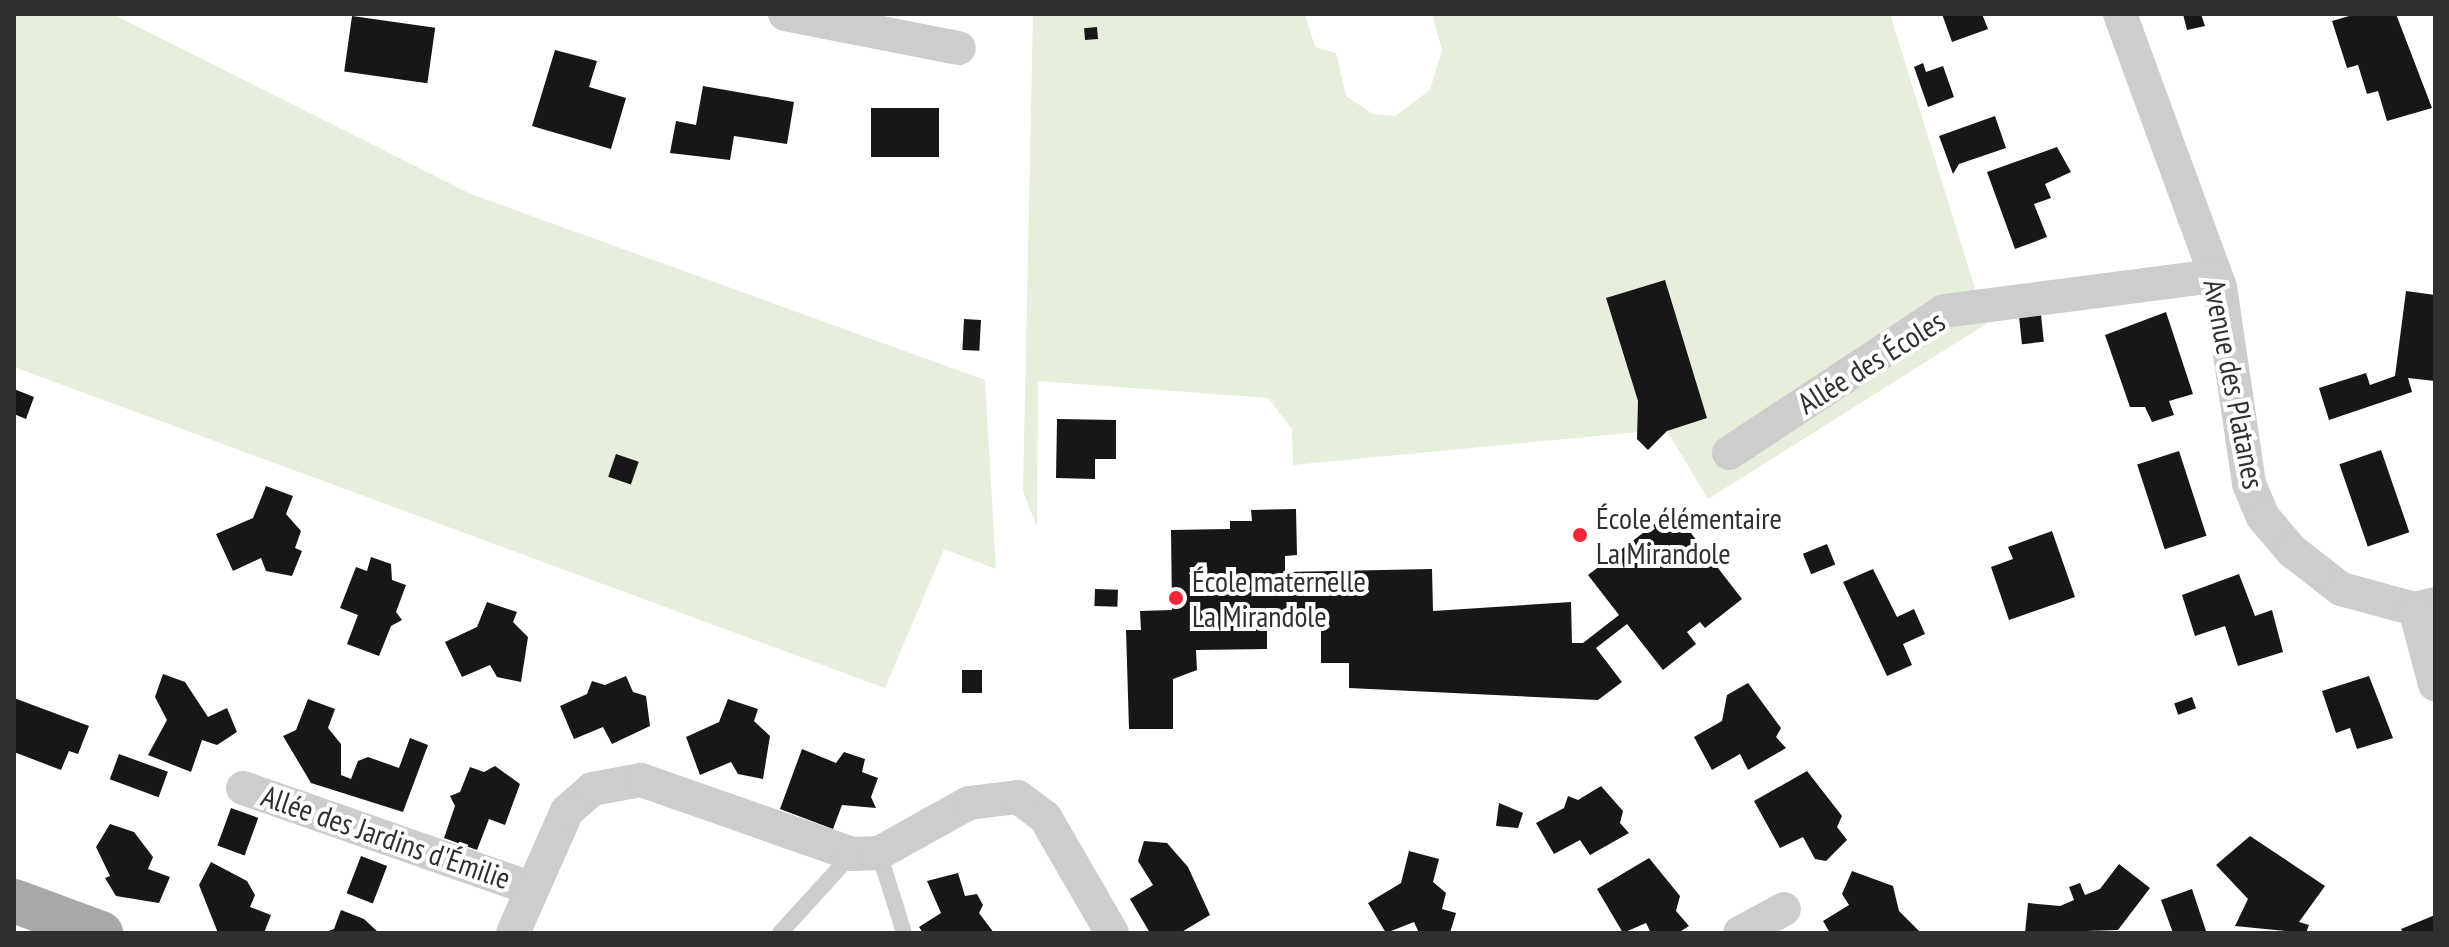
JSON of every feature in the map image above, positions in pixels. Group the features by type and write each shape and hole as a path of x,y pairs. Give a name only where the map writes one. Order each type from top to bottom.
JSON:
{"main road":[{"path":"14,901 101,933"}],"street":[{"path":"785,14 959,48"},
{"name":"Avenue des Platanes","path":"2120,14 2215,276 2242,397 2249,484 2263,517 2292,551 2341,589 2425,606"},
{"name":"Allée des Écoles","path":"1729,453 1944,311 2215,276"},
{"path":"2425,606 2435,684"},
{"name":"Allée des Jardins d'Émilie","path":"513,933 528,887 567,811 592,789 616,781 641,780 866,853"},
{"name":"Allée des Jardins d'Émilie","path":"243,788 528,887"},
{"path":"866,853 969,803 1018,797 1045,817 1112,933"},
{"path":"1740,933 1784,909"}],"lane":[{"path":"780,933 866,853 904,933"}],"green space":[{"path":"16,14 112,14 471,194 985,380 996,569 944,549 885,688 14,367"},
{"path":"1033,14 1305,14 1315,47 1336,53 1346,96 1373,114 1395,116 1430,90 1442,50 1432,14 1890,14 1986,324 1708,499 1667,431 1706,418 1664,281 1606,299 1638,401 1638,432 1293,465 1292,429 1268,398 1038,381 1037,527 1023,491"}],"building":[{"path":"1942,14 1982,14 1988,29 1952,42"},
{"path":"2183,14 2201,14 2205,26 2187,30"},
{"path":"2356,14 2396,14 2432,108 2387,121 2378,91 2367,94 2358,65 2347,68 2332,21"},
{"path":"352,16 435,28 427,83 344,71"},
{"path":"1097,27 1098,39 1085,40 1084,28"},
{"path":"555,50 597,61 589,87 626,98 611,149 532,126"},
{"path":"1923,63 1926,72 1943,66 1954,97 1928,107 1914,67"},
{"path":"703,86 794,102 787,144 734,136 730,160 670,153 676,121 696,125"},
{"path":"871,108 939,108 939,157 871,157"},
{"path":"1995,116 2006,148 1959,164 1953,174 1939,136"},
{"path":"2057,147 2071,172 2045,184 2051,198 2034,204 2047,237 2015,249 1987,172"},
{"path":"1665,280 1707,418 1667,431 1648,450 1637,439 1638,401 1606,298"},
{"path":"2406,291 2435,295 2435,381 2408,378 2412,392 2329,420 2319,388 2366,373 2370,385 2395,376"},
{"path":"2166,312 2193,394 2169,401 2174,415 2152,422 2145,407 2130,407 2105,335"},
{"path":"2041,315 2044,342 2022,344 2019,317"},
{"path":"964,319 981,320 979,351 962,350"},
{"path":"14,389 34,397 26,419 14,414"},
{"path":"1057,419 1116,420 1116,459 1095,459 1095,479 1056,478"},
{"path":"2381,450 2409,532 2368,547 2339,464"},
{"path":"2179,451 2207,536 2165,549 2137,465"},
{"path":"616,454 639,462 631,485 608,477"},
{"path":"266,486 293,496 286,514 301,531 295,548 302,551 292,576 266,571 261,558 233,571 216,534 253,518"},
{"path":"1296,509 1297,555 1285,556 1285,572 1432,569 1433,611 1571,602 1572,643 1583,643 1619,615 1588,575 1673,510 1742,599 1705,628 1700,622 1687,632 1696,644 1663,670 1627,624 1596,648 1622,682 1598,700 1349,688 1349,663 1321,663 1321,625 1267,625 1267,649 1196,650 1197,670 1173,679 1173,729 1129,729 1126,630 1141,630 1140,611 1172,610 1171,530 1230,529 1230,521 1252,521 1251,510"},
{"path":"2052,531 2075,597 2009,620 1991,567 2013,559 2008,547"},
{"path":"1827,544 1835,564 1811,574 1803,554"},
{"path":"371,557 391,564 392,580 406,585 396,612 402,620 391,626 379,656 347,644 358,615 340,608 356,567 367,571"},
{"path":"1873,569 1897,617 1914,609 1925,634 1903,644 1912,665 1887,676 1843,582"},
{"path":"2239,574 2255,616 2272,610 2283,652 2238,666 2225,626 2195,636 2182,595"},
{"path":"1095,589 1118,590 1117,607 1094,606"},
{"path":"487,602 517,612 513,622 528,637 521,682 497,677 490,665 462,677 445,642 477,627"},
{"path":"962,670 982,670 982,693 962,693"},
{"path":"163,674 185,682 208,717 227,708 237,732 217,745 202,740 191,772 148,755 167,720 155,697"},
{"path":"626,676 633,692 646,696 650,726 612,744 603,727 574,739 560,706 587,694 592,681 605,685"},
{"path":"2369,676 2393,738 2357,749 2350,728 2336,733 2322,691"},
{"path":"1748,683 1781,728 1776,737 1786,748 1748,770 1740,754 1712,770 1694,737 1722,721 1727,695"},
{"path":"2192,697 2196,708 2178,715 2174,703"},
{"path":"14,698 89,726 78,754 69,751 61,770 14,752"},
{"path":"308,699 335,709 328,728 341,744 341,775 351,779 358,761 368,757 399,768 410,738 428,745 403,812 311,783 283,736 296,730"},
{"path":"728,699 758,709 754,721 770,736 763,779 738,774 731,762 700,775 686,737 719,722"},
{"path":"802,749 836,763 844,752 865,759 862,772 878,778 871,797 876,808 842,805 833,829 780,809"},
{"path":"119,754 168,772 159,797 110,779"},
{"path":"495,766 520,784 505,825 489,819 477,850 444,838 455,806 450,796 460,792 470,767 484,772"},
{"path":"1807,771 1842,816 1837,827 1847,840 1826,861 1815,859 1803,837 1780,848 1754,801"},
{"path":"1601,786 1623,811 1620,823 1629,833 1590,855 1580,840 1554,854 1536,823 1564,808 1568,796 1578,800"},
{"path":"1499,803 1523,813 1518,828 1496,826"},
{"path":"231,808 258,818 245,856 217,846"},
{"path":"110,824 134,832 153,857 148,869 170,877 159,903 116,896 105,878 110,876 96,847"},
{"path":"2250,836 2325,886 2299,922 2309,925 2306,933 2235,926 2248,899 2216,865"},
{"path":"1144,841 1167,843 1188,867 1210,915 1180,933 1150,933 1130,899 1153,885 1138,861"},
{"path":"1409,851 1439,859 1433,882 1446,893 1442,909 1456,913 1450,933 1419,933 1414,922 1386,933 1368,903 1401,883"},
{"path":"361,856 387,866 373,903 347,893"},
{"path":"1649,858 1680,896 1676,911 1689,926 1678,933 1651,933 1646,923 1623,933 1597,889"},
{"path":"211,862 247,881 255,895 250,907 271,915 264,933 218,933 199,885"},
{"path":"2119,864 2150,888 2118,930 2025,933 2028,903 2060,906 2074,900 2069,887 2080,883 2085,895 2100,889"},
{"path":"1852,871 1893,886 1899,911 1921,933 1830,933 1823,921 1849,905 1842,894"},
{"path":"958,873 965,896 977,894 983,905 979,913 994,933 923,933 919,927 941,913 927,881"},
{"path":"2192,889 2206,931 2173,933 2161,900"},
{"path":"341,910 364,919 379,933 323,933 334,929"},
{"path":"2435,915 2435,933 2403,933 2401,929"}],"place":[{"name":"École élémentaire La Mirandole","path":"1580,535"},
{"name":"École maternelle La Mirandole","path":"1176,598"}]}
